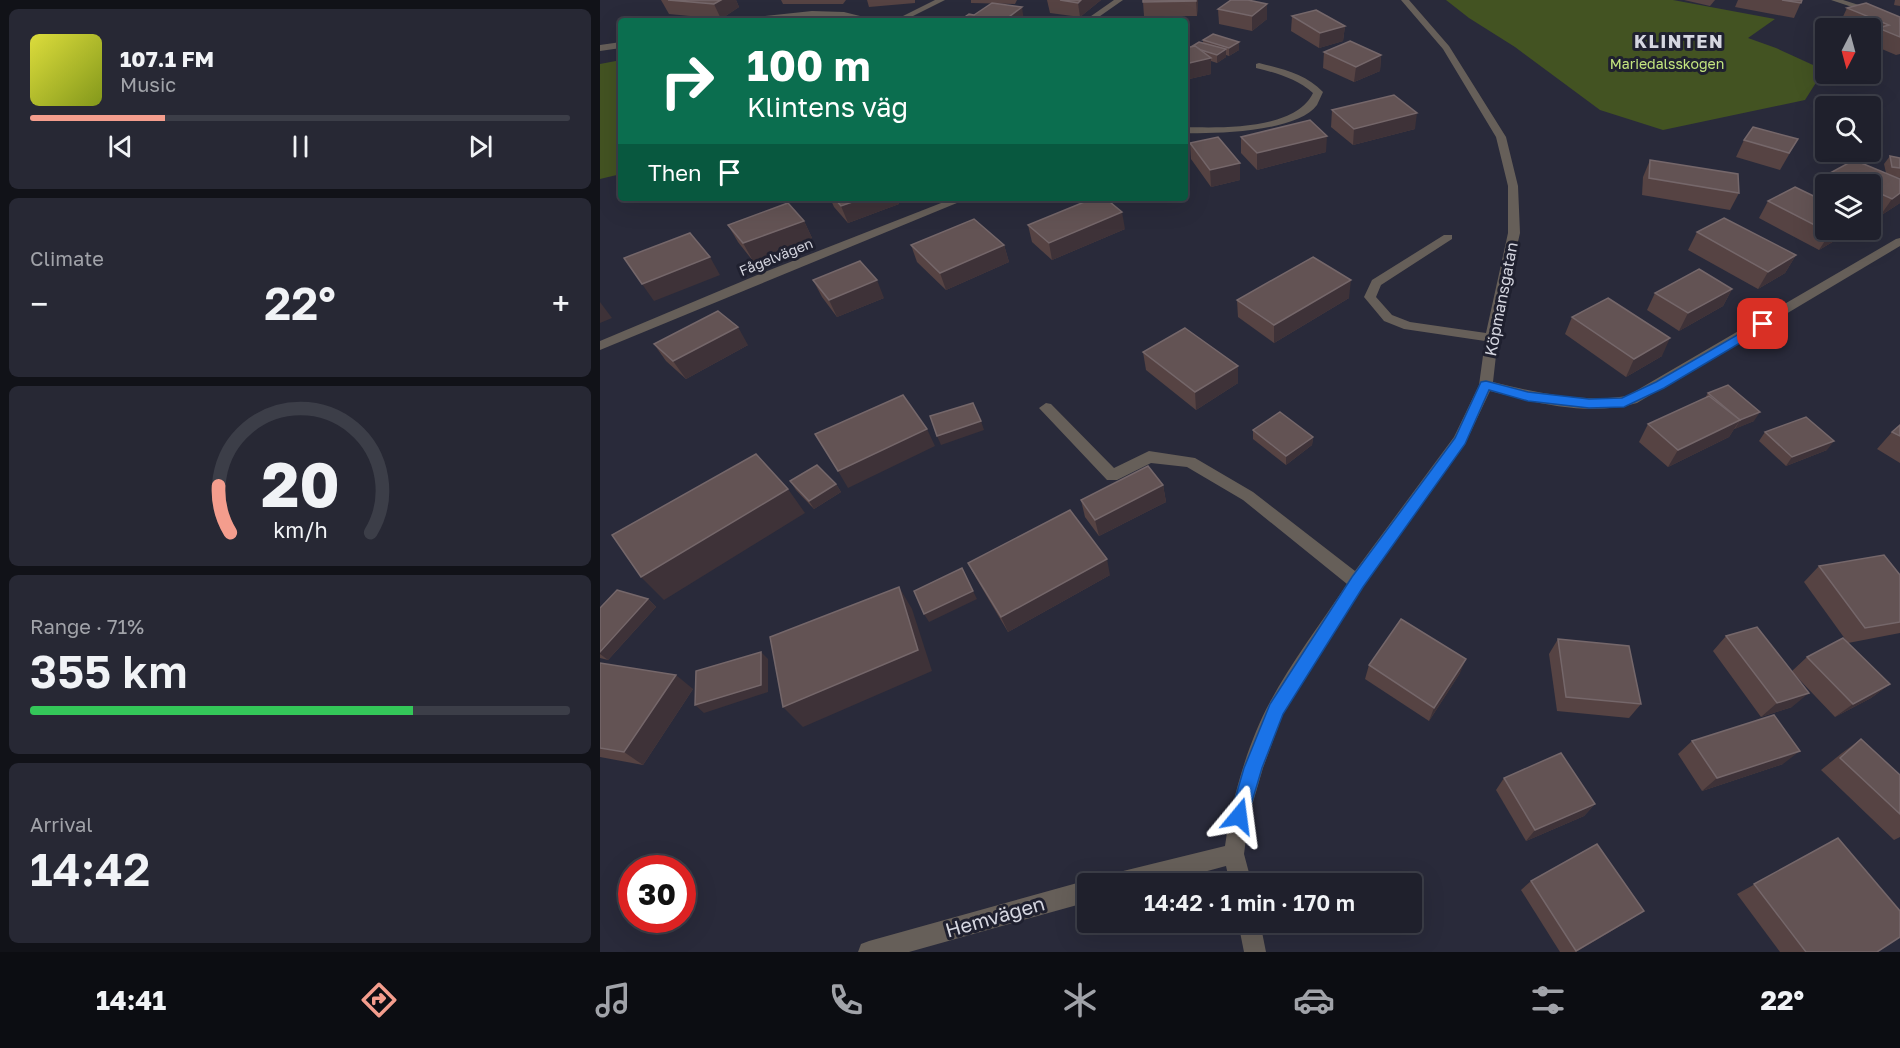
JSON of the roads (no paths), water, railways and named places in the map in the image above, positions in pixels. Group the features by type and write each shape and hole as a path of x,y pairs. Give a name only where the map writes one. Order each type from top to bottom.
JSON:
{"street":[{"path":"903,18 941,0"},
{"path":"1092,18 1119,0"},
{"name":"Köpmansgatan","path":"1238,873 1234,854 1239,816 1250,777 1276,709 1358,582 1460,440 1486,385 1492,338 1514,233 1513,186 1502,137 1446,48 1405,0"},
{"path":"1838,0 1900,21"},
{"path":"772,18 810,13 865,18"},
{"path":"600,48 618,45"},
{"path":"1188,130 1233,131 1256,126 1288,118 1308,109 1318,99 1318,92 1309,83 1284,72 1259,66"},
{"name":"Fågelvägen","path":"600,346 766,276 956,201"},
{"path":"1448,237 1376,284 1370,297 1388,318 1408,326 1492,338"},
{"path":"1486,385 1538,398 1589,404 1624,402 1660,385 1887,251 1900,241"},
{"path":"1887,251 1900,255"},
{"path":"1046,408 1112,476 1149,457 1190,462 1248,496 1358,582"},
{"path":"1159,873 1234,854"},
{"name":"Hemvägen","path":"869,952 1077,894"},
{"path":"1252,933 1256,952"}],"district":[{"name":"KLINTEN","path":"1679,42"}],"park label":[{"name":"Mariedalsskogen","path":"1667,64"}]}
